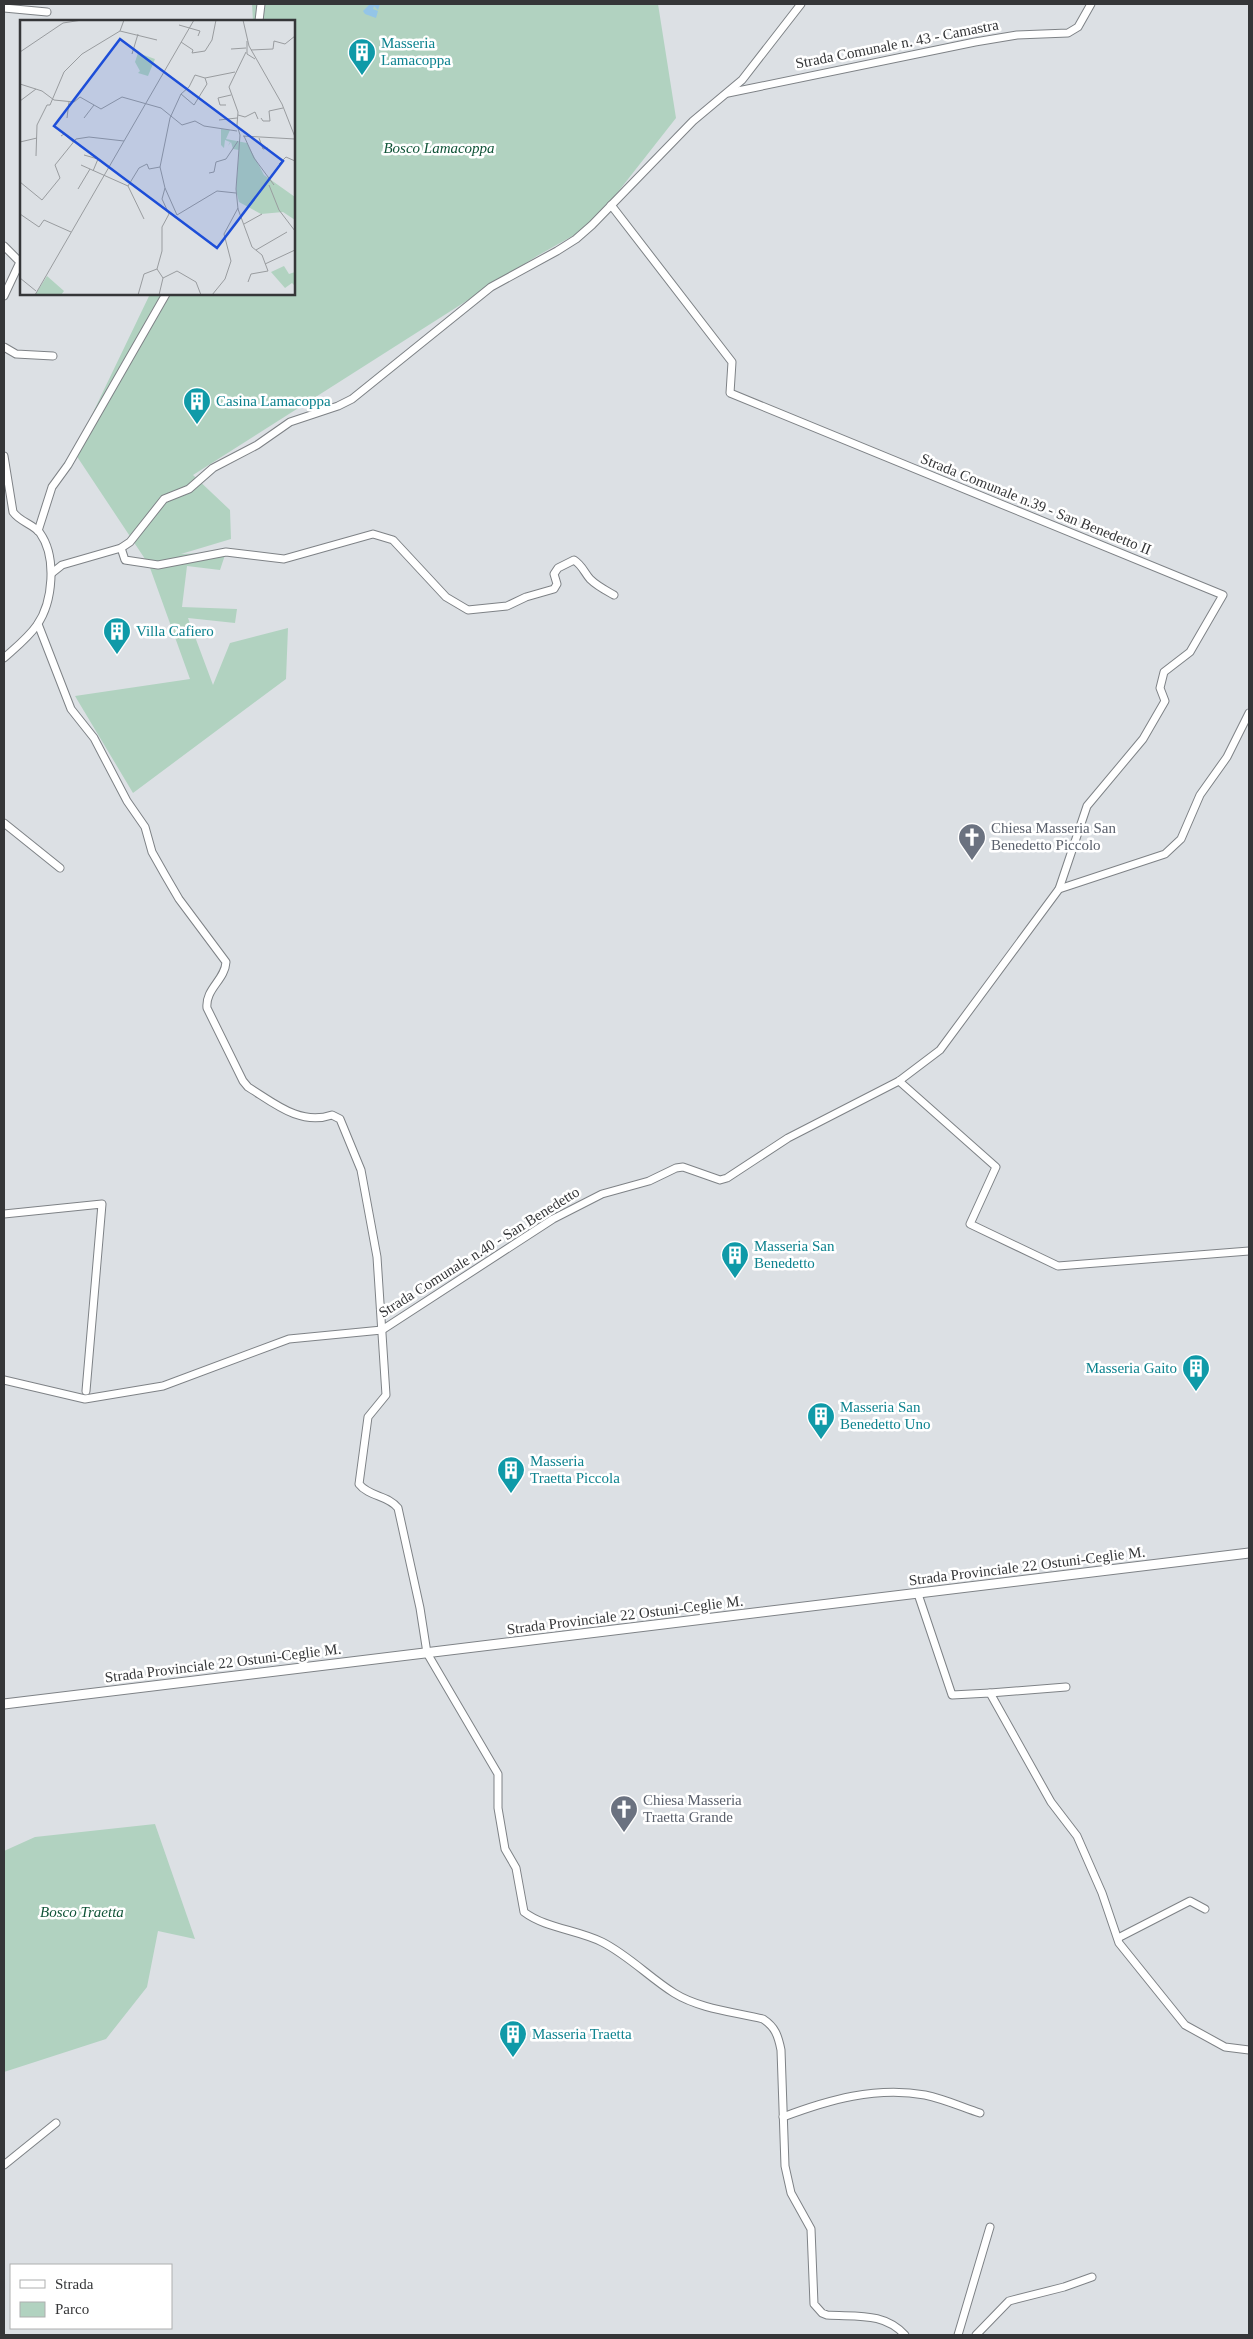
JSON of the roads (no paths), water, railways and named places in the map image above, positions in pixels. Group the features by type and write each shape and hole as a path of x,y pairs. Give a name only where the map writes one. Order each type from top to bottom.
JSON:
{"main road":[{"name":"Strada Provinciale 22 Ostuni-Ceglie M.","path":"4,1704 1249,1553"}],"street":[{"path":"259,20 261,4"},
{"path":"52,572 62,565 121,548 130,542 164,499 189,489 213,468 257,445 290,422 338,406 352,398 491,287 576,239 693,121 742,80 801,4"},
{"name":"Strada Comunale n. 43 - Camastra","path":"726,93 976,42 1074,31 1091,4"},
{"path":"4,8 47,12"},
{"path":"742,80 744,86 749,87"},
{"name":"Strada Comunale n.39 - San Benedetto II","path":"611,205 732,362 730,393 1223,595 1190,652 1164,672 1160,688 1165,700 1143,739 1087,806 1059,889"},
{"path":"4,246 20,262 4,296"},
{"path":"38,531 52,487 68,465 165,295"},
{"path":"4,347 16,354 54,356"},
{"path":"4,456 13,512 17,518 38,531 50,556 52,572 47,600 38,624 4,658"},
{"path":"121,548 125,560 149,565 226,552 284,559 373,534 393,540 446,597 468,610 507,606 526,597 554,589 557,584 554,574 558,568 574,560 598,586 614,595"},
{"path":"38,624 71,709 94,738 127,801 145,827 152,852 165,875 226,962 226,969 208,996 207,1008 243,1081 248,1087 295,1115 309,1119 332,1115 340,1119 361,1170 377,1257 386,1395 368,1417 359,1484 364,1490 392,1500 398,1508 420,1608 427,1652 498,1774 498,1808 505,1849 516,1868 524,1912 532,1918 586,1935 604,1943 675,1994 694,2002 763,2018 772,2024 778,2033 781,2050 785,2166 791,2193 811,2230 814,2304 822,2313 827,2315 882,2318 896,2325 905,2335"},
{"path":"1059,889 1165,854 1181,839 1200,795 1228,757 1249,713"},
{"path":"4,823 60,868"},
{"name":"Strada Comunale n.40 - San Benedetto","path":"382,1330 574,1207 602,1194 649,1181 676,1168 689,1168 720,1180 727,1178 788,1138 899,1081 940,1050 1059,889"},
{"path":"899,1081 996,1167 970,1224 1031,1254 1058,1266 1249,1250"},
{"path":"4,1214 102,1204 86,1391"},
{"path":"4,1380 85,1399 163,1386 289,1339 382,1330"},
{"path":"918,1594 952,1695 1066,1688"},
{"path":"990,1693 1051,1802 1077,1836 1102,1893 1119,1944 1185,2025 1225,2047 1249,2050"},
{"path":"1118,1938 1190,1901 1205,1909"},
{"path":"782,2117 840,2098 889,2092 925,2095 980,2113"},
{"path":"4,2165 56,2123"},
{"path":"958,2335 990,2227"},
{"path":"976,2335 1009,2302 1064,2288 1092,2277"}],"water":[{"path":"370,4 380,4 378,10 374,6 373,9 378,11 376,18 365,14 363,11"}],"place":[{"name":"Masseria Lamacoppa","path":"362,76"},
{"name":"Casina Lamacoppa","path":"197,425"},
{"name":"Villa Cafiero","path":"117,655"},
{"name":"Chiesa Masseria San Benedetto Piccolo","path":"972,861"},
{"name":"Masseria San Benedetto","path":"735,1279"},
{"name":"Masseria Gaito","path":"1196,1392"},
{"name":"Masseria San Benedetto Uno","path":"821,1440"},
{"name":"Masseria Traetta Piccola","path":"511,1494"},
{"name":"Chiesa Masseria Traetta Grande","path":"624,1833"},
{"name":"Masseria Traetta","path":"513,2058"}],"park label":[{"name":"Bosco Lamacoppa","path":"439,148"},
{"name":"Bosco Traetta","path":"82,1912"}]}
